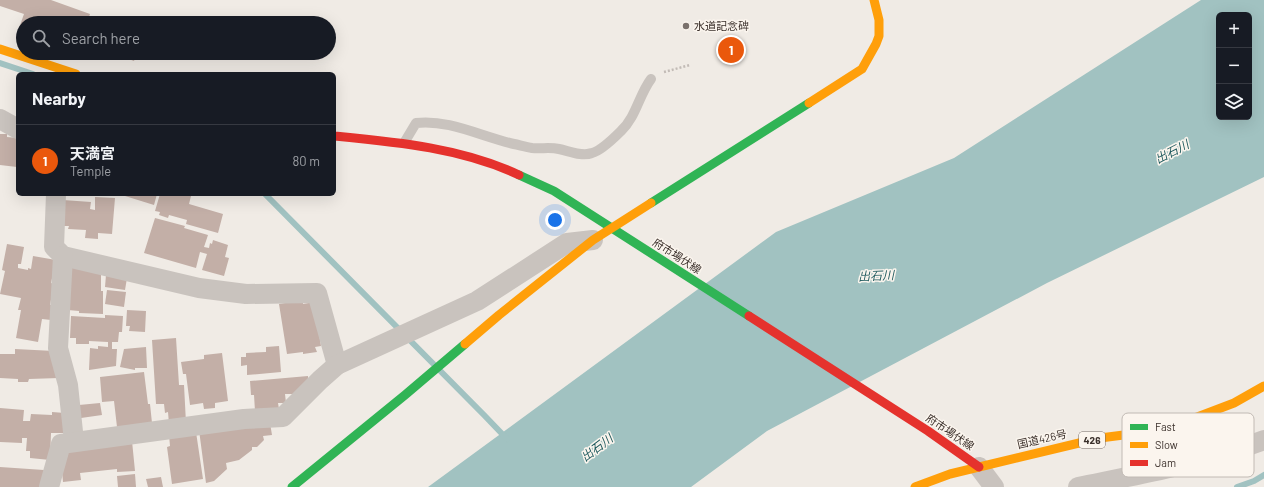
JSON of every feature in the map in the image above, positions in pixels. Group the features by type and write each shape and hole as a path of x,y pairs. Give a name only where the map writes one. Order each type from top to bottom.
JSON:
{"main road":[{"path":"292,487 593,240 862,69 878,40 878,9 874,0"},
{"path":"0,49 16,54"},
{"path":"33,60 70,72"},
{"name":"府市場伏線","path":"336,136 404,143 466,156 509,170 554,191 928,431 979,466"},
{"name":"国道426号","path":"1208,413 1234,403 1264,386"},
{"name":"国道426号","path":"915,487 950,474 979,466 1100,438 1122,435"}],"street":[{"path":"0,119 16,128"},
{"path":"56,196 54,247 63,256 199,288 246,294 317,293 337,366"},
{"path":"49,487 61,444 74,441 244,419 283,417 320,380 337,366 477,301 567,243 593,240"},
{"path":"63,256 58,348 68,385 74,441"},
{"path":"1254,443 1264,440"},
{"path":"979,466 994,487"},
{"path":"1078,487 1125,477"}],"lane":[{"path":"404,143 416,123 425,122 458,128 531,148 557,148 579,154 591,154 622,131 636,108 651,78"}],"path":[{"path":"651,78 660,73 690,65"}],"water":[{"name":"出石川","path":"1201,0 1264,0 1264,177 1047,283 767,431 691,487 428,487 776,232 954,158"}],"building":[{"path":"0,0 51,0 90,14 89,16 23,16 24,14 0,6"},
{"path":"0,134 7,134 7,137 16,138 16,167 0,165"},
{"path":"125,196 156,196 154,205"},
{"path":"159,196 191,196 189,204 223,214 218,233 186,224 187,220 169,215 168,218 159,215 160,212 155,211"},
{"path":"95,197 115,198 112,234 98,233 98,239 85,238 86,230 68,229 69,226 61,226 63,200 91,202 90,209 95,210"},
{"path":"155,218 185,226 184,228 208,235 204,247 209,248 210,243 212,244 213,240 228,245 225,257 229,258 224,276 202,270 207,254 200,252 196,268 144,253"},
{"path":"7,244 24,247 21,264 18,264 18,268 28,270 28,268 31,269 33,256 56,260 51,283 54,284 50,305 54,305 51,320 42,319 38,342 16,338 21,310 18,310 21,298 0,294 5,271 2,270"},
{"path":"69,263 101,272 103,314 79,313 79,311 68,310"},
{"path":"106,275 127,278 125,290 105,287"},
{"path":"107,290 126,292 124,307 105,304"},
{"path":"303,300 303,304 314,302 321,346 315,347 317,352 287,354 279,304"},
{"path":"127,310 146,311 145,332 129,331 130,326 126,326"},
{"path":"105,315 123,316 122,332 119,332 118,342 112,342 112,349 117,349 116,366 89,370 90,348 98,349 98,346 108,347 108,342 89,341 89,344 76,344 76,338 70,338 71,316 105,318"},
{"path":"176,338 179,385 184,385 186,423 169,424 168,412 165,413 164,404 156,404 152,340"},
{"path":"279,346 281,372 247,375 247,365 241,366 241,357 246,357 246,353 266,352 266,347"},
{"path":"146,347 147,368 135,368 135,370 120,367 124,349"},
{"path":"15,349 54,351 59,378 29,379 28,382 18,382 18,379 0,378 0,354 15,354"},
{"path":"222,353 228,401 215,403 215,408 204,409 203,403 190,405 186,374 183,374 181,362 204,359 204,355"},
{"path":"144,372 152,423 117,427 114,401 102,402 100,377"},
{"path":"308,376 308,383 297,394 285,394 286,403 278,403 279,409 255,411 254,395 251,395 250,381"},
{"path":"100,403 102,415 81,418 79,405"},
{"path":"0,408 24,410 23,421 30,421 31,414 52,415 52,412 65,413 64,433 51,433 50,460 30,458 30,451 26,451 27,438 22,438 22,443 0,442"},
{"path":"270,423 272,435 263,436 264,440 257,447 252,447 252,450 239,460 226,463 227,469 214,481 206,483 199,430"},
{"path":"196,432 203,479 172,484 167,447 170,446 169,435"},
{"path":"132,441 135,471 117,472 117,469 80,473 81,480 63,482 61,461 64,450"},
{"path":"0,467 44,470 41,487 0,487"},
{"path":"135,474 136,487 118,487 117,476"},
{"path":"161,477 163,487 148,487 146,479"}],"waterway":[{"path":"0,63 27,72"},
{"path":"267,196 507,439"},
{"path":"1237,487 1254,481 1264,475"}],"traffic: fast":[{"path":"651,203 809,103"},
{"path":"519,175 554,191 749,316"},
{"path":"292,487 465,344"}],"traffic: slow":[{"path":"809,103 862,69 879,36 879,20 874,0"},
{"path":"0,49 16,54"},
{"path":"33,60 70,72"},
{"path":"465,344 593,240 651,203"},
{"path":"1208,413 1234,403 1264,386"},
{"path":"915,487 950,474 1100,438 1122,435"}],"traffic: jam":[{"path":"336,136 405,144 452,152 475,158 519,175"},
{"path":"749,316 928,431 979,467"}],"place":[{"name":"水道記念碑","path":"686,26"},
{"name":"天満宮","path":"731,50"}]}
